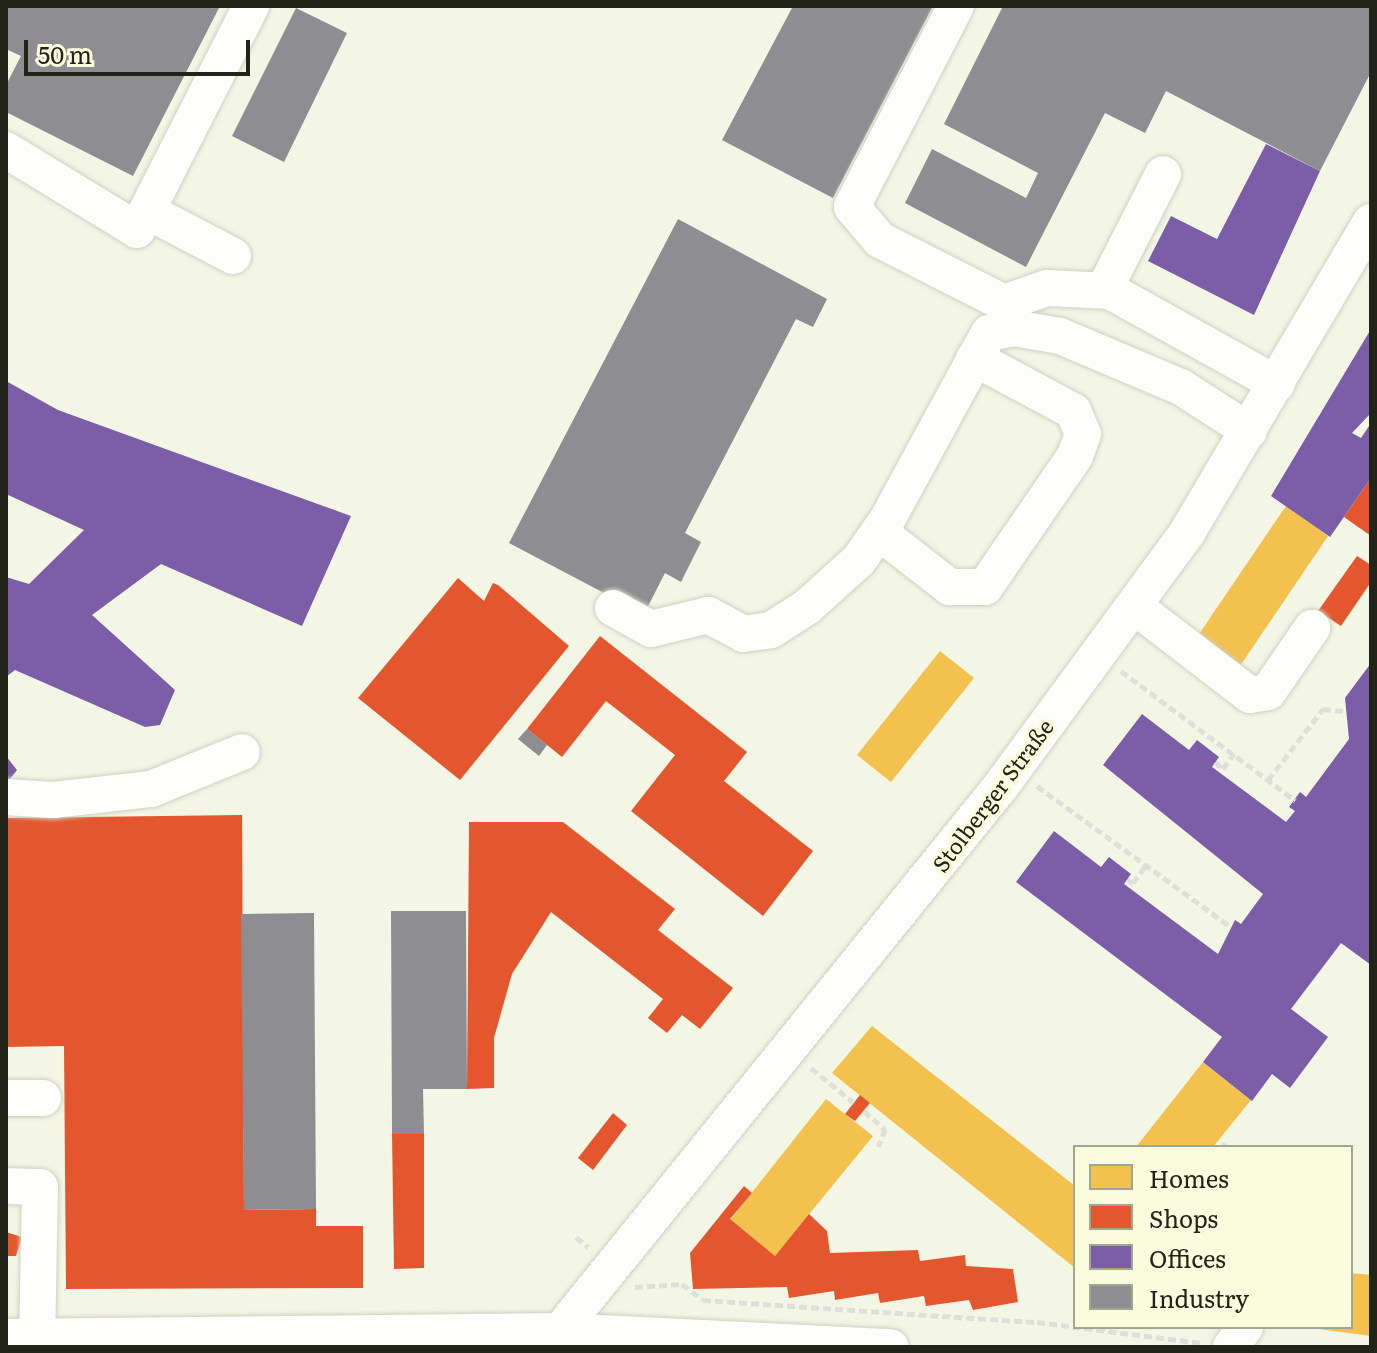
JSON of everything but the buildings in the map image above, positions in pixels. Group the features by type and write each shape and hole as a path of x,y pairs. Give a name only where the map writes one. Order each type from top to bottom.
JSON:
{"street":[{"path":"6,150 137,230 251,6"},
{"path":"956,6 852,207 880,240 1009,316 1181,387 1249,431"},
{"path":"1104,290 1163,174"},
{"path":"147,211 233,256"},
{"name":"Stolberger Straße","path":"560,1331 791,1053 1014,769 1134,606 1249,431 1371,222"},
{"path":"613,608 651,629 708,615 743,634 771,630 859,560 879,532 989,333 1047,288 1104,290 1137,302 1277,384"},
{"path":"879,532 950,587 985,587 1075,456 1083,434 1073,411 974,358"},
{"path":"1134,606 1250,695 1268,692 1312,628"},
{"path":"6,797 53,800 151,789 242,752"},
{"path":"6,1098 43,1098"},
{"path":"6,1186 40,1187 22,1337 560,1331 891,1347"},
{"path":"1231,1347 1244,1329"}],"path":[{"path":"1098,654 1295,800"},
{"path":"1268,780 1323,709 1343,711"},
{"path":"1215,762 1223,769 1234,754"},
{"path":"1014,769 1230,926"},
{"path":"1127,879 1133,883 1146,865"},
{"path":"791,1053 854,1103"},
{"path":"864,1111 885,1129 878,1147"},
{"path":"576,1237 586,1245"},
{"path":"639,1298 639,1290 682,1284 703,1300 1073,1328"},
{"path":"1106,1330 1188,1342"}]}
